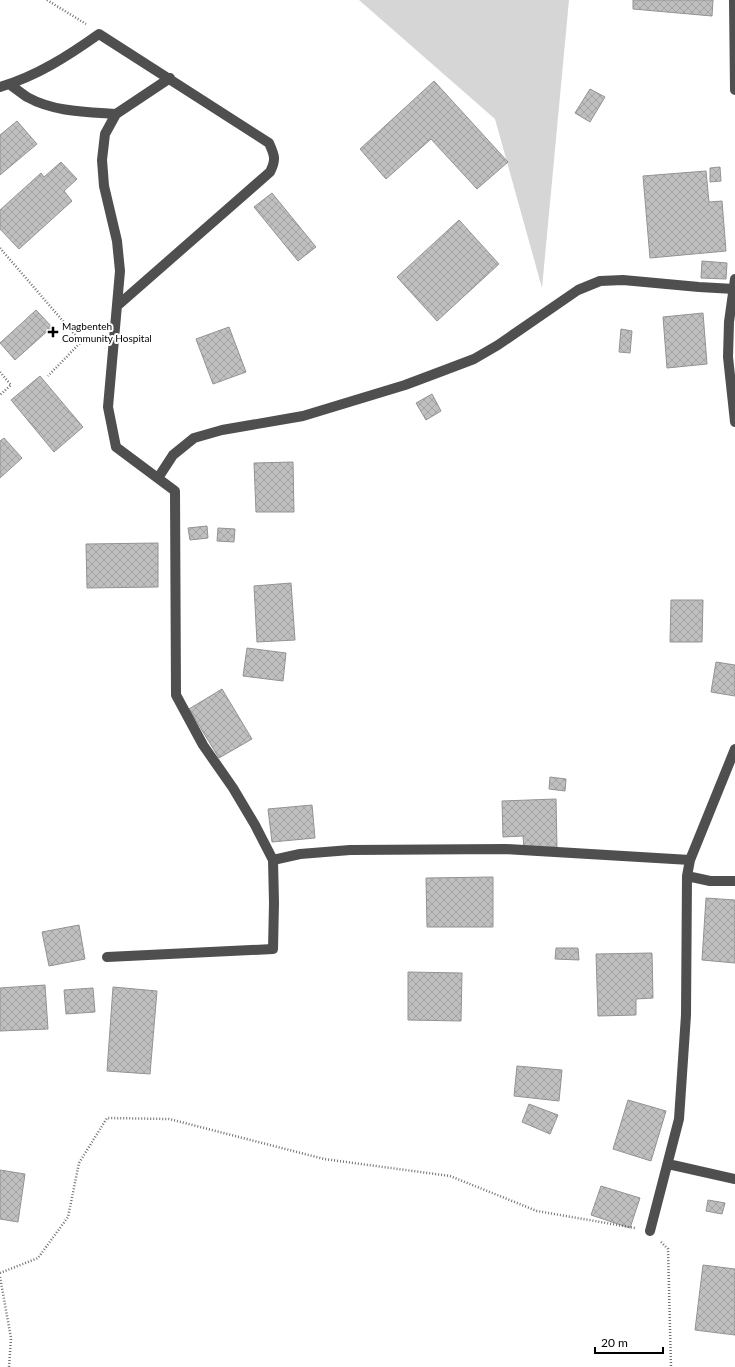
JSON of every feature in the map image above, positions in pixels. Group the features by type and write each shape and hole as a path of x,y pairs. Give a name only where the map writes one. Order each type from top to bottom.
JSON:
{"street":[{"path":"734,0 735,90"},
{"path":"5,86 46,69 71,54 99,34 270,143 274,153 274,164 270,172 117,306"},
{"path":"107,957 273,949 273,860 255,825 233,788 203,745 176,694 175,491 116,447 108,407 120,271 117,241 104,186 102,160 105,134 116,114 170,78"},
{"path":"5,86 48,106 71,111 116,114"},
{"path":"158,478 173,455 194,438 222,430 303,416 405,385 474,359 498,345 578,290 600,281 623,280 685,286 734,284 729,322 728,357 735,422"},
{"path":"650,1231 680,1119 686,1015 687,876 690,860 735,749"},
{"path":"273,860 300,854 350,850 482,849 506,849 690,860"},
{"path":"687,876 710,881 735,881"},
{"path":"668,1164 735,1179"}],"path":[{"path":"47,0 99,34"},
{"path":"0,248 81,342 48,376"},
{"path":"0,372 11,385 0,395"},
{"path":"0,1273 38,1258 68,1217 79,1163 107,1118 169,1119 324,1159 450,1176 537,1210 650,1231 668,1249 672,1367"},
{"path":"0,1277 11,1338 8,1367"}],"shaded area":[{"path":"359,0 569,0 542,288 495,119"}],"building":[{"path":"633,0 713,0 712,16 633,9"},
{"path":"434,81 508,162 477,189 431,139 386,179 360,149"},
{"path":"590,89 605,97 590,122 575,113"},
{"path":"17,121 37,144 0,175 0,135"},
{"path":"61,162 77,179 64,191 72,201 19,249 0,229 0,210 41,173 44,177"},
{"path":"720,167 721,181 710,182 710,168"},
{"path":"706,171 709,202 722,201 726,251 650,258 643,176"},
{"path":"272,193 316,247 298,261 254,207"},
{"path":"459,220 499,264 437,321 397,277"},
{"path":"702,261 727,263 726,279 701,278"},
{"path":"36,310 52,327 15,360 0,343"},
{"path":"703,313 707,364 667,368 663,317"},
{"path":"229,327 246,372 213,384 196,339"},
{"path":"621,329 632,331 630,353 619,352"},
{"path":"40,376 83,427 54,452 11,400"},
{"path":"432,394 441,411 426,420 416,403"},
{"path":"4,438 22,458 0,478 0,441"},
{"path":"293,462 294,512 256,512 254,463"},
{"path":"207,526 208,538 190,540 188,528"},
{"path":"218,528 235,529 234,542 217,541"},
{"path":"158,543 158,587 87,588 86,544"},
{"path":"291,583 295,640 257,642 254,586"},
{"path":"671,600 703,600 702,642 670,642"},
{"path":"247,648 286,653 283,681 243,676"},
{"path":"716,662 735,665 735,696 711,692"},
{"path":"222,689 252,739 219,758 189,709"},
{"path":"550,777 566,779 565,791 549,789"},
{"path":"556,799 557,847 524,848 523,836 503,837 502,801"},
{"path":"312,805 315,838 272,842 268,809"},
{"path":"493,877 493,927 427,927 426,878"},
{"path":"706,898 735,900 735,963 702,960"},
{"path":"79,925 85,959 49,966 42,932"},
{"path":"556,948 578,948 579,960 555,959"},
{"path":"652,953 653,998 636,999 636,1015 598,1016 596,954"},
{"path":"408,972 462,973 461,1021 408,1020"},
{"path":"45,985 48,1029 0,1031 0,988"},
{"path":"113,987 157,991 150,1074 107,1071"},
{"path":"93,988 95,1012 66,1014 64,990"},
{"path":"517,1066 562,1070 559,1101 514,1096"},
{"path":"628,1100 666,1111 651,1161 613,1149"},
{"path":"529,1104 558,1115 550,1134 522,1122"},
{"path":"0,1170 25,1174 18,1222 0,1219"},
{"path":"601,1186 640,1198 630,1228 591,1215"},
{"path":"708,1200 725,1203 722,1214 706,1211"},
{"path":"703,1265 735,1269 735,1335 695,1330"}],"place":[{"name":"Magbenteh Community Hospital","path":"53,332"}]}
